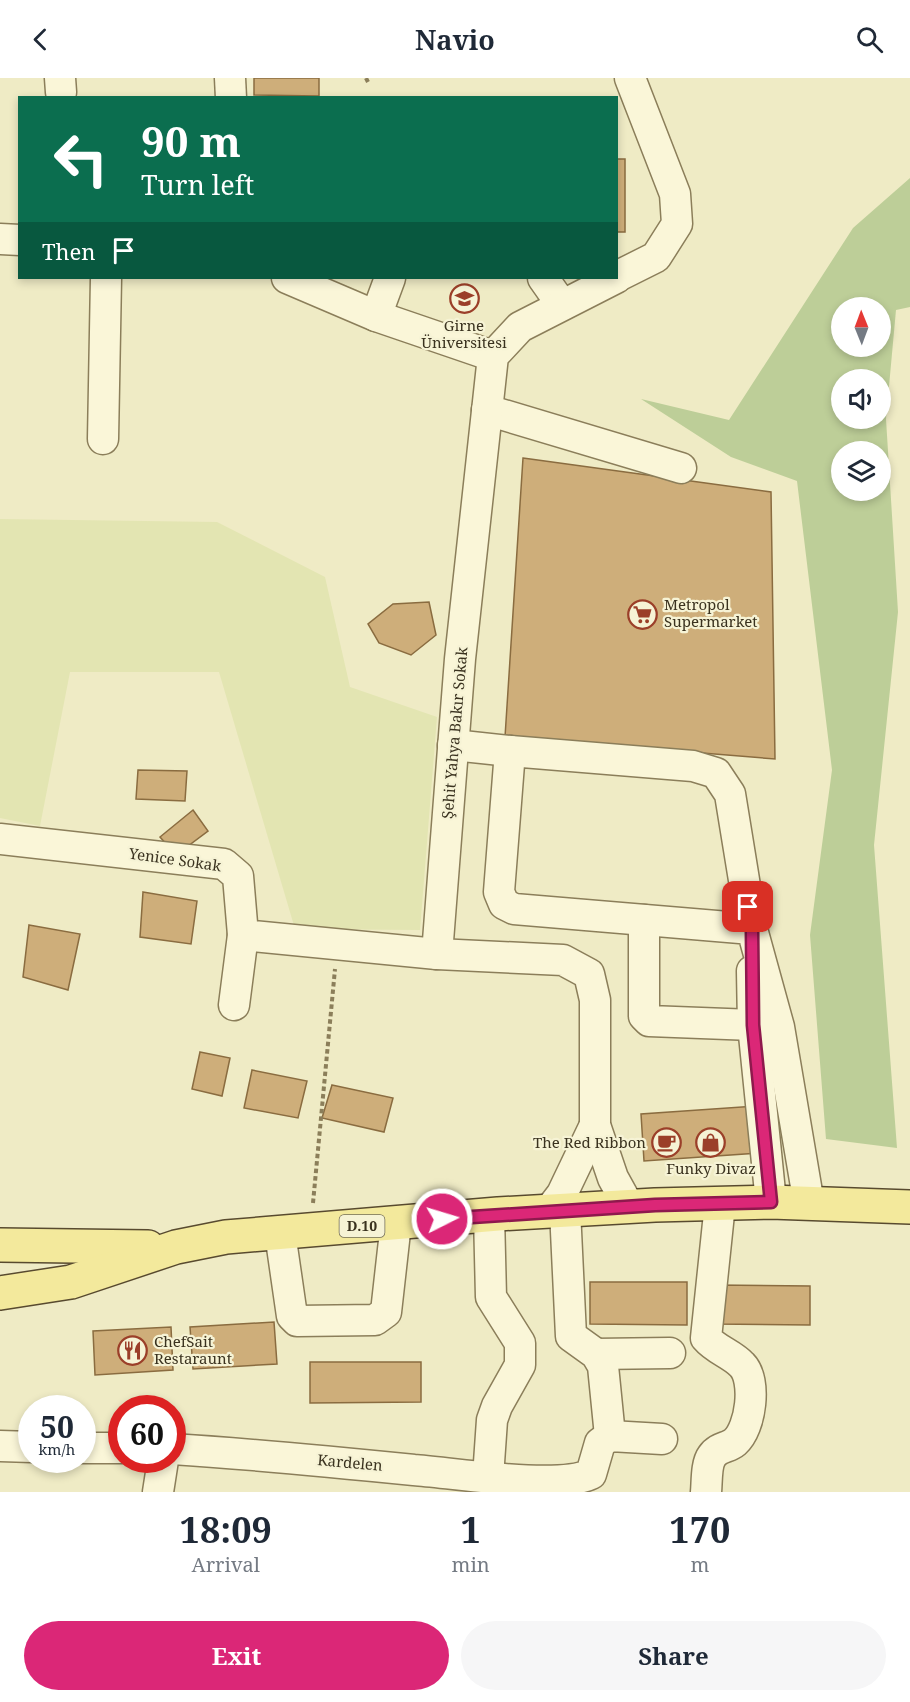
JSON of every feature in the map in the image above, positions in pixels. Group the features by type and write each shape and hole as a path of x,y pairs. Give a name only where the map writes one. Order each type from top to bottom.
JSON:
{"main road":[{"name":"D.10","path":"0,1293 72,1282 176,1247 226,1237 489,1215 629,1207 771,1202 910,1207"},
{"name":"D.10","path":"0,1245 176,1247"}],"street":[{"path":"230,78 231,96"},
{"path":"618,276 656,257 677,224 675,194 630,78"},
{"path":"0,239 18,240"},
{"path":"102,439 106,279"},
{"path":"289,279 375,316 493,356 520,327 612,279"},
{"path":"375,316 390,279"},
{"path":"544,279 562,305"},
{"name":"Şehit Yahya Bakır Sokak","path":"437,954 460,659 493,356"},
{"path":"487,410 681,468"},
{"path":"453,745 693,766 716,773 730,794 752,929 779,1027 809,1203"},
{"path":"510,751 500,892 504,904 514,909 752,929"},
{"name":"Yenice Sokak","path":"0,840 224,864 237,876 243,935 234,1005"},
{"path":"644,920 644,1016 649,1021 753,1025"},
{"path":"752,929 753,1025 771,1202"},
{"path":"243,935 437,954 563,960 589,974 595,1000 595,1125 613,1178 629,1207"},
{"path":"595,1125 562,1194 557,1211 571,1336 596,1354 603,1366 610,1436 662,1439"},
{"path":"706,1492 710,1458 719,1449 735,1443 748,1422 750,1376 742,1364 715,1348 706,1338 720,1204"},
{"path":"488,1477 492,1420 496,1406 520,1365 520,1343 491,1297 489,1215"},
{"path":"295,1232 292,1316 297,1321 375,1320 386,1312 396,1223"},
{"path":"596,1354 670,1353"},
{"name":"Kardelen","path":"186,1450 526,1480 580,1479 591,1474 600,1443 610,1436"},
{"path":"0,1446 18,1447"},
{"path":"158,1492 161,1473"}],"path":[{"path":"295,1232 337,944"}],"green space":[{"path":"910,178 910,307 896,310 891,369 831,369 831,429 887,429 887,441 831,441 831,501 891,499 898,612 874,845 897,1148 826,1139 810,935 832,770 797,481 731,457 641,399 729,420 853,228"},
{"path":"0,519 217,522 325,577 350,687 437,717 420,930 295,929 219,672 70,672 40,826 0,818"}],"building":[{"path":"254,78 319,78 319,96 254,95"},
{"path":"618,159 625,159 625,232 618,232"},
{"name":"Metropol Supermarket","path":"523,458 771,492 775,759 505,737"},
{"path":"429,602 436,635 411,655 379,643 368,624 393,604"},
{"path":"138,770 187,771 185,801 136,799"},
{"path":"193,810 208,831 176,855 160,837"},
{"path":"143,892 197,901 191,944 140,937"},
{"path":"29,925 80,934 68,990 23,977"},
{"path":"200,1052 230,1058 222,1096 192,1089"},
{"path":"252,1070 307,1081 298,1118 244,1108"},
{"path":"332,1085 393,1098 384,1132 322,1118"},
{"path":"756,1106 759,1153 644,1161 641,1114"},
{"path":"590,1282 687,1282 687,1325 590,1324"},
{"path":"714,1285 810,1286 810,1325 714,1324"},
{"path":"274,1322 277,1364 193,1369 190,1327"},
{"name":"ChefSait Restaraunt","path":"171,1327 173,1370 95,1375 93,1331"},
{"path":"310,1362 421,1362 421,1402 310,1403"}],"place":[{"name":"Girne Üniversitesi","path":"464,299"},
{"name":"Metropol Supermarket","path":"643,614"},
{"name":"Funky Divaz","path":"711,1142"},
{"name":"The Red Ribbon","path":"667,1143"},
{"name":"ChefSait Restaraunt","path":"133,1351"}],"route":[{"path":"442,1219 655,1205 771,1202 753,1025 752,929 748,907"}]}
